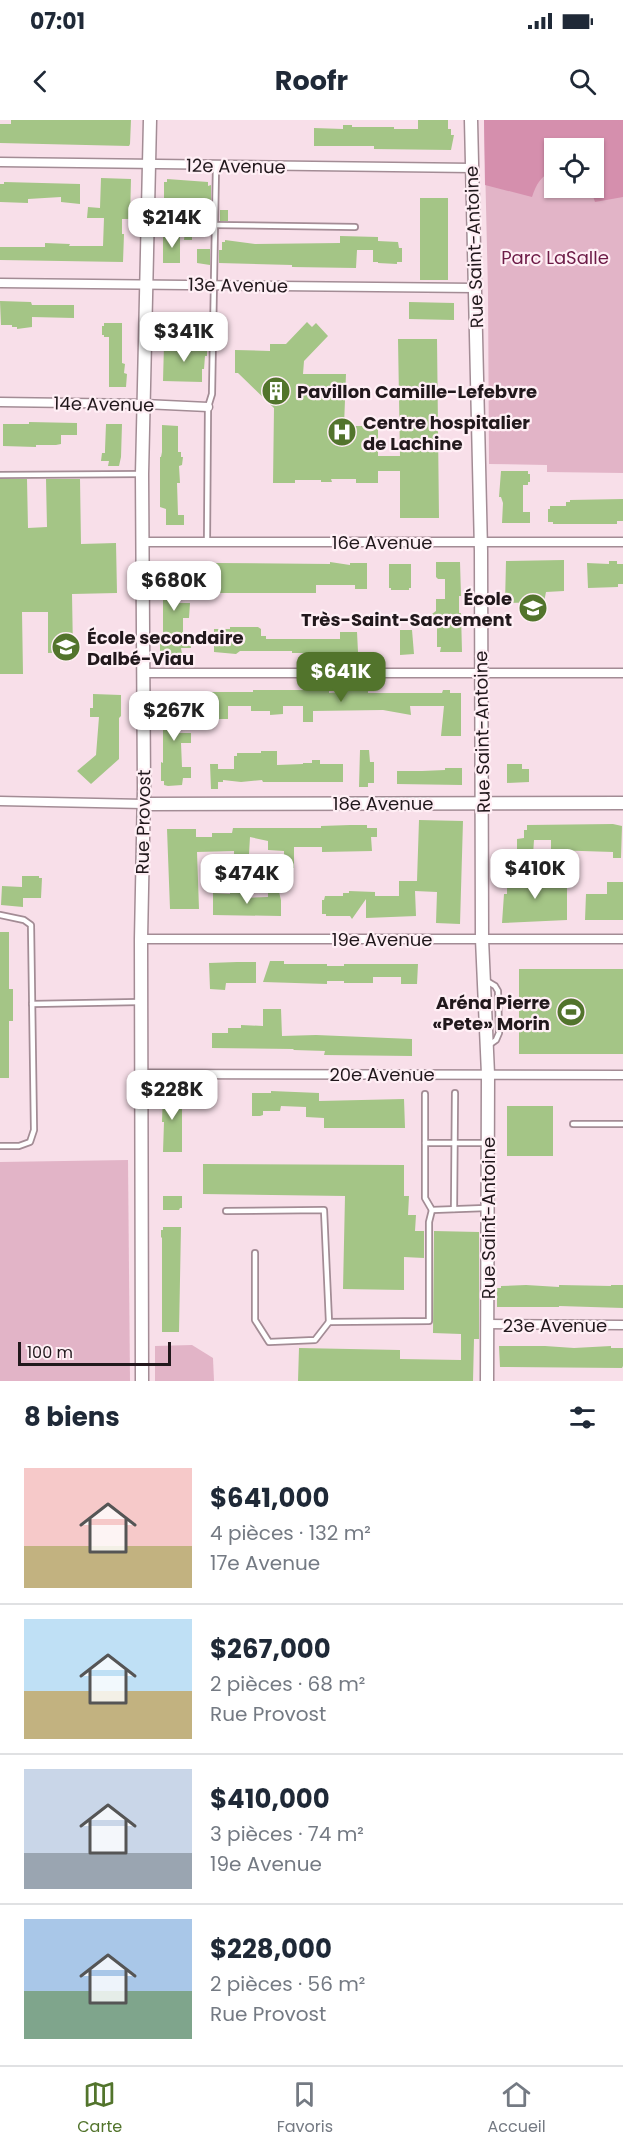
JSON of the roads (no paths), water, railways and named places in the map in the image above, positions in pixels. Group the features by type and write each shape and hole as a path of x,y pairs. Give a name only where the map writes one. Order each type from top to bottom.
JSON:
{"street":[{"name":"Rue Provost","path":"142,1381 141,939 144,804 142,474 150,120"},
{"name":"Rue Saint-Antoine","path":"471,120 481,541 482,939 488,1074 487,1381"},
{"name":"12e Avenue","path":"0,162 472,168"},
{"name":"13e Avenue","path":"0,283 475,288"},
{"name":"14e Avenue","path":"0,402 208,407"},
{"name":"16e Avenue","path":"142,542 623,542"},
{"path":"143,673 623,674"},
{"path":"0,801 144,804"},
{"name":"18e Avenue","path":"144,804 623,803"},
{"name":"19e Avenue","path":"141,939 623,939"},
{"name":"20e Avenue","path":"142,1074 623,1075"},
{"name":"23e Avenue","path":"488,1324 623,1325"}],"lane":[{"path":"207,542 208,407 212,394 216,166"},
{"path":"214,225 355,227"},
{"path":"0,475 142,474"},
{"path":"0,915 24,920 31,925 34,1130 30,1142 19,1146 0,1146"},
{"path":"32,1004 141,1002"},
{"path":"454,1209 455,1093"},
{"path":"329,1322 429,1321 429,1222 432,1210 426,1198 425,1094"},
{"path":"573,1124 623,1124"},
{"path":"425,1143 488,1143"},
{"path":"432,1210 488,1208"},
{"path":"226,1211 324,1210 329,1322 315,1340 269,1342 255,1320 255,1253"}],"place":[{"name":"Pavillon Camille-Lefebvre","path":"276,391"},
{"name":"Centre hospitalier de Lachine","path":"342,432"},
{"name":"École Très-Saint-Sacrement","path":"533,608"},
{"name":"École secondaire Dalbé-Viau","path":"66,647"},
{"name":"Aréna Pierre «Pete» Morin","path":"571,1012"}],"park label":[{"name":"Parc LaSalle","path":"555,257"}]}
